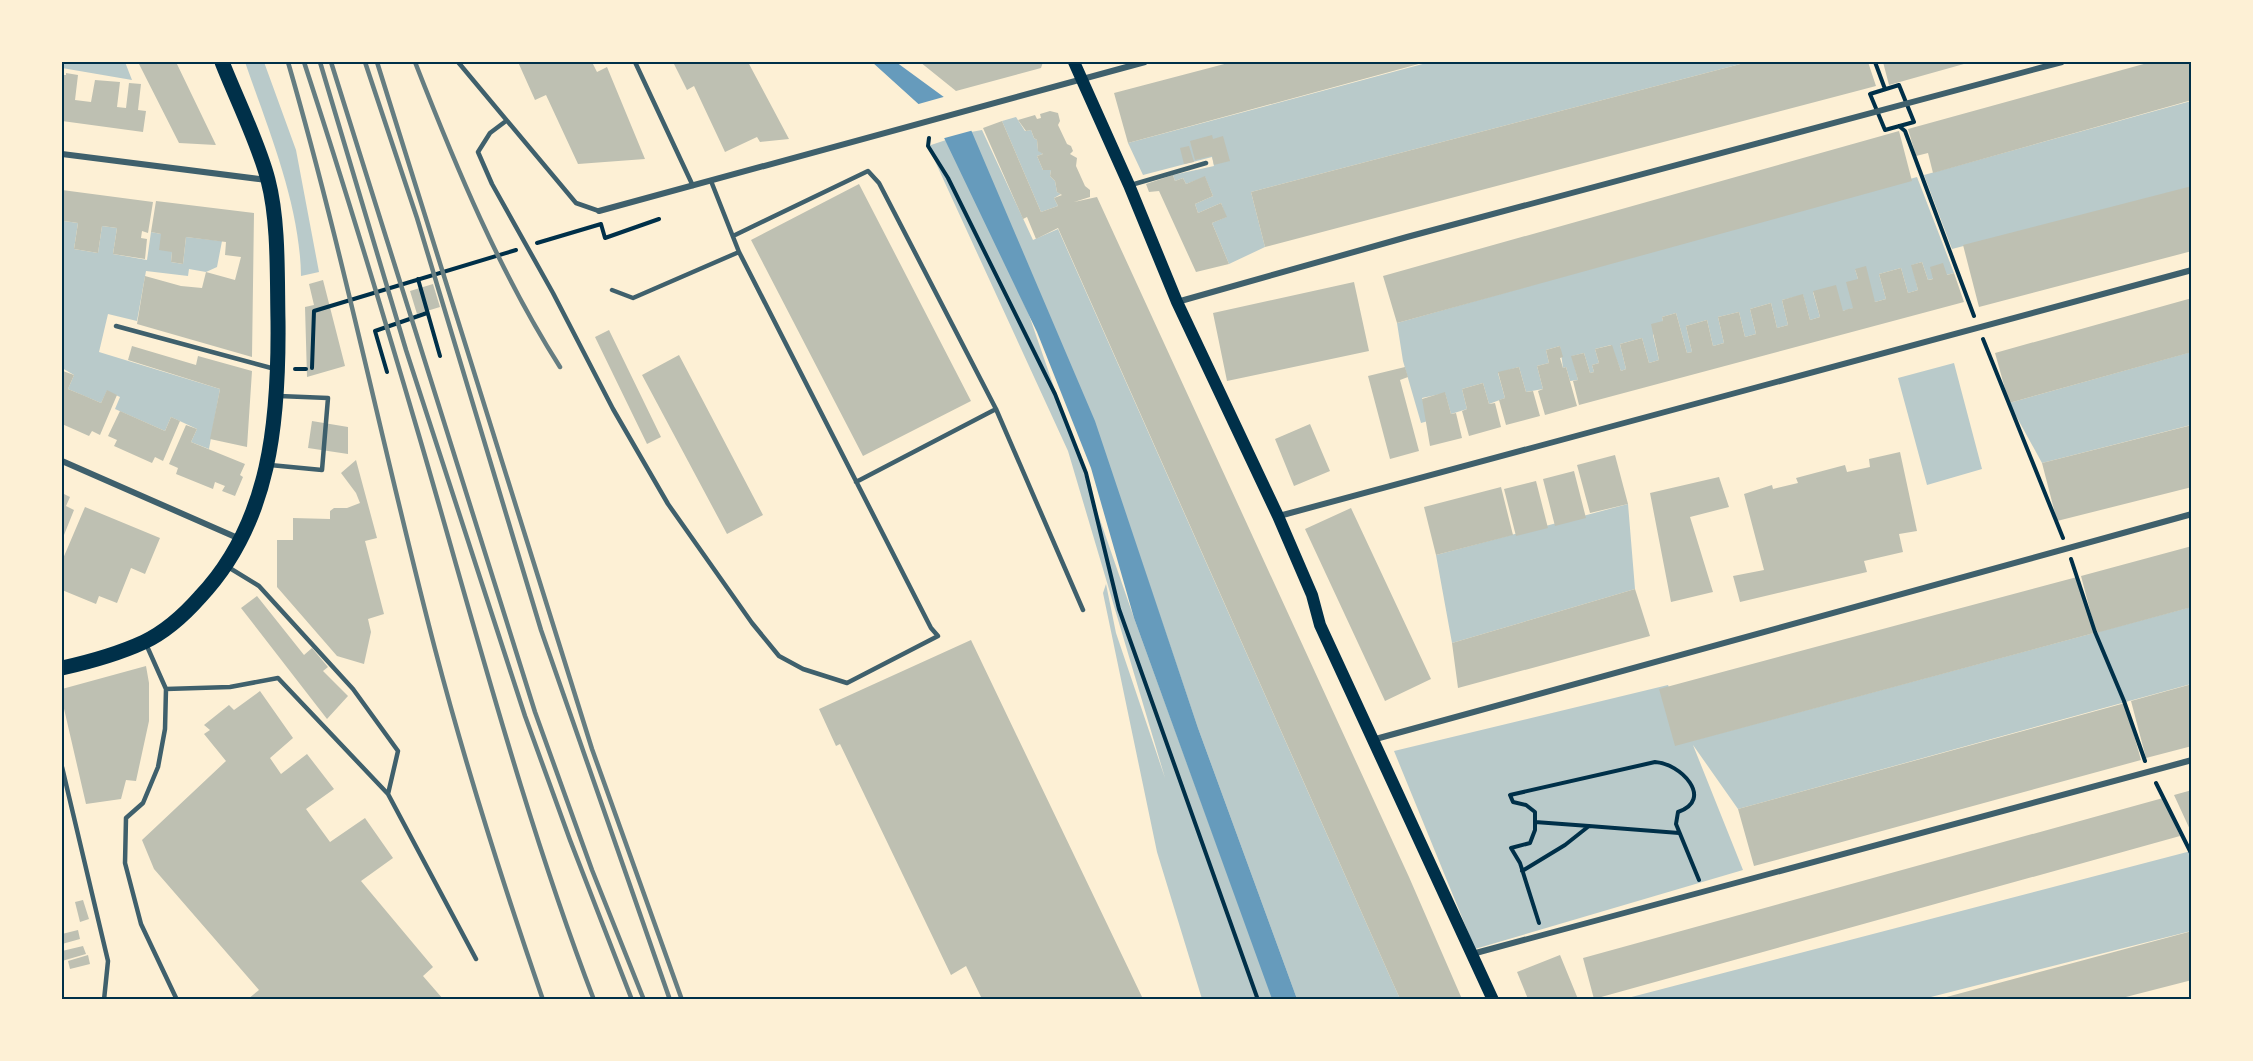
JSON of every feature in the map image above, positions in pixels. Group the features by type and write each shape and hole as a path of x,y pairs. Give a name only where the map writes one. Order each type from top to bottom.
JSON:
{"main road":[{"path":"62,668 89,662 145,642 188,610 227,567 254,508 267,464 275,424 277,259 268,180 222,62"},
{"path":"1074,62 1130,185 1177,302 1278,516 1312,595 1320,625 1493,999"}],"street":[{"path":"599,211 1145,62"},
{"path":"1177,302 1396,240 2062,62"},
{"path":"62,154 268,180"},
{"path":"1278,516 2192,270"},
{"path":"62,461 241,540"},
{"path":"1372,740 2192,514"},
{"path":"1472,954 2192,760"}],"lane":[{"path":"458,62 576,203 599,211"},
{"path":"635,62 693,186"},
{"path":"506,121 490,133 478,152 492,184 553,293 613,409 668,504 752,623 779,656 802,669 847,683 938,636 931,628 739,252 711,181"},
{"path":"1130,185 1206,164"},
{"path":"733,236 868,171 879,183 996,409 1083,610"},
{"path":"612,290 633,298 739,252"},
{"path":"116,326 277,370"},
{"path":"267,464 322,471 328,398 276,396"},
{"path":"856,482 996,409"},
{"path":"227,567 260,586 353,689 398,751 388,794"},
{"path":"145,642 166,689 165,729 158,767 142,803 126,819 125,863 141,924 177,999"},
{"path":"166,689 230,687 279,678 388,794 476,959"},
{"path":"62,767 108,961 104,999"}],"path":[{"path":"1875,62 1885,89"},
{"path":"1899,126 1905,132 1974,316"},
{"path":"929,138 928,146 948,178 1055,394 1086,473 1119,609 1258,999"},
{"path":"532,245 601,224 605,238 659,219"},
{"path":"312,368 314,310 521,248"},
{"path":"418,279 440,356"},
{"path":"387,372 375,331 427,313"},
{"path":"1983,341 2067,548 2095,632 2151,772 2192,855"},
{"path":"1542,935 1522,871 1511,848 1530,843 1536,812 1526,805 1513,802 1510,795 1655,762 1668,763 1688,778 1693,786 1693,799 1686,809 1678,812 1676,824 1704,892"},
{"path":"1535,822 1679,832"},
{"path":"1522,871 1565,845 1589,826"}],"shaded area":[{"path":"62,62 125,62 132,80 62,68"},
{"path":"245,62 264,62 296,150 319,272 301,276 299,249 289,194 273,140"},
{"path":"1430,62 1748,62 1251,192 1265,247 1229,264 1212,223 1226,217 1221,203 1198,213 1195,204 1213,196 1205,177 1186,184 1183,178 1175,181 1173,175 1214,166 1212,157 1143,175 1128,143"},
{"path":"2191,101 2191,187 1952,249 1924,175"},
{"path":"1016,117 1025,131 1031,130 1037,140 1038,150 1043,154 1037,156 1043,170 1051,170 1050,176 1055,181 1057,192 1061,194 1054,198 1058,206 1041,212 1002,121"},
{"path":"982,130 1033,240 1058,229 1400,999 1297,999 1198,728 1093,419 971,132"},
{"path":"949,139 1029,315 1134,618 1273,999 1202,999 1157,852 1103,593 1106,584 1116,633 1165,778 1068,451 928,146"},
{"path":"1917,177 1954,273 1928,280 1922,262 1912,265 1918,290 1908,293 1901,268 1879,274 1886,299 1875,302 1855,269 1858,279 1853,308 1843,311 1813,292 1820,317 1810,320 1803,295 1782,300 1788,325 1777,328 1771,303 1750,309 1756,334 1745,337 1739,312 1718,317 1724,343 1713,346 1707,320 1686,326 1692,352 1687,353 1676,313 1662,317 1663,321 1653,335 1659,360 1649,363 1642,338 1620,344 1626,369 1621,371 1611,345 1595,349 1599,363 1592,365 1594,372 1590,373 1584,353 1572,356 1578,380 1570,381 1566,367 1563,368 1560,346 1546,350 1549,363 1537,366 1543,389 1526,392 1519,367 1498,373 1505,398 1489,404 1483,383 1462,389 1467,409 1451,414 1445,393 1422,398 1428,421 1421,423 1403,361 1397,323"},
{"path":"64,221 78,223 74,249 98,253 102,226 117,228 113,254 147,260 151,232 161,234 172,252 171,262 183,264 186,237 222,241 217,267 206,272 189,269 188,276 146,271 137,321 108,314 99,352 220,389 209,449 191,442 197,429 171,417 165,431 115,409 120,397 107,391 101,403 68,389 74,375 62,368"},
{"path":"2191,352 2191,425 2042,463 2009,403"},
{"path":"1954,363 1982,469 1927,485 1898,378"},
{"path":"1628,504 1635,589 1452,643 1436,555"},
{"path":"2191,607 2191,684 1738,809 1693,745 1743,870 1475,949 1394,751 1668,685 1691,741"},
{"path":"2191,851 2191,931 1923,999 1620,1000"}],"water":[{"path":"872,62 896,62 963,111 1095,421 1198,728 1297,999 1272,999 1134,618 1091,468 1037,332 935,119"}],"pier":[{"path":"947,96 965,110 974,130 941,139 933,121 915,105"}],"building":[{"path":"138,62 176,62 216,145 179,143"},
{"path":"518,62 592,62 597,72 607,67 645,159 578,164 546,95 535,100"},
{"path":"673,62 748,62 789,139 760,142 757,137 725,152 694,86 687,90"},
{"path":"920,62 1043,62 1041,68 956,91"},
{"path":"1232,62 1426,62 1128,143 1114,93"},
{"path":"1748,62 1868,62 1876,86 1265,247 1251,192"},
{"path":"1883,62 1971,62 1889,85"},
{"path":"2151,62 2192,62 2192,100 1933,173 1928,153 1916,156 1908,129"},
{"path":"66,73 78,75 75,100 91,102 95,80 120,82 117,107 126,108 129,83 141,84 138,110 146,111 143,132 62,121 62,75"},
{"path":"1050,111 1058,113 1060,121 1058,125 1073,151 1070,154 1077,158 1076,166 1085,186 1090,190 1090,197 1074,202 1097,197 1409,877 1462,999 1400,999 1058,228 1036,239 1027,217 1023,219 983,128 1002,121 1041,212 1058,206 1054,198 1062,195 1057,192 1055,181 1050,176 1051,170 1043,170 1037,156 1043,154 1038,151 1037,140 1031,130 1026,131 1018,120 1035,115 1037,119 1041,118 1040,114"},
{"path":"1899,131 1912,181 1397,323 1383,276"},
{"path":"1212,135 1213,139 1223,136 1230,161 1214,165 1212,156 1195,160 1190,141"},
{"path":"1189,146 1194,162 1184,164 1180,148"},
{"path":"1173,175 1175,181 1183,178 1186,184 1205,176 1213,196 1195,204 1198,213 1221,203 1227,217 1212,223 1229,264 1196,272 1159,191 1149,192 1146,184"},
{"path":"859,184 971,401 863,456 751,240"},
{"path":"2192,186 2192,251 1979,307 1963,245"},
{"path":"62,190 153,202 148,233 142,231 141,238 147,239 145,259 113,254 117,228 102,226 98,253 74,249 78,223 64,221 62,227"},
{"path":"156,201 254,213 252,357 137,324 145,276 181,286 202,288 206,272 235,280 241,257 225,255 226,242 186,237 183,264 171,262 172,252 159,250 161,234 151,232"},
{"path":"1922,262 1928,280 1933,279 1930,267 1943,263 1947,275 1954,273 1964,302 1579,405 1573,381 1578,380 1571,356 1584,353 1590,373 1594,372 1592,365 1599,363 1595,349 1612,345 1621,371 1626,369 1620,344 1642,338 1649,363 1659,360 1651,324 1663,321 1662,317 1676,313 1687,353 1692,352 1686,326 1707,320 1713,346 1724,343 1718,317 1739,312 1745,337 1756,334 1750,309 1771,303 1777,328 1788,325 1782,300 1803,294 1810,320 1820,317 1813,291 1836,285 1843,311 1853,308 1846,282 1858,279 1855,269 1866,266 1875,302 1886,299 1879,274 1901,268 1908,293 1918,290 1911,265"},
{"path":"323,280 345,366 307,377 305,307 314,305 309,284"},
{"path":"1354,282 1369,351 1227,381 1213,313"},
{"path":"433,284 440,307 417,314 410,291"},
{"path":"2192,298 2192,352 2009,403 1995,353"},
{"path":"609,330 661,437 647,444 595,337"},
{"path":"132,346 196,365 198,356 252,371 247,447 210,439 220,389 128,360"},
{"path":"1560,346 1563,357 1560,358 1563,368 1566,367 1577,406 1545,415 1538,391 1543,389 1537,366 1549,363 1546,350"},
{"path":"679,355 763,515 727,534 642,375"},
{"path":"1405,367 1408,377 1400,380 1419,451 1390,459 1368,376"},
{"path":"1519,367 1526,392 1533,391 1540,416 1506,425 1499,400 1505,398 1498,372"},
{"path":"63,371 74,375 68,389 101,403 107,390 117,395 100,435 92,431 89,436 62,424"},
{"path":"1483,383 1489,404 1495,403 1501,427 1469,436 1462,411 1467,409 1462,389"},
{"path":"1445,392 1451,414 1456,413 1462,438 1430,446 1422,399"},
{"path":"120,411 165,431 171,417 180,421 163,461 155,457 152,463 114,446 117,440 108,436"},
{"path":"312,421 348,427 348,454 308,448"},
{"path":"1310,424 1330,471 1294,486 1275,439"},
{"path":"186,425 197,429 191,442 245,464 240,475 243,477 235,496 222,491 225,486 215,482 213,489 176,474 178,468 169,464"},
{"path":"2192,425 2192,487 2057,521 2042,463"},
{"path":"1900,452 1917,531 1899,534 1903,552 1864,561 1867,572 1740,602 1733,576 1764,570 1744,494 1772,485 1773,489 1798,483 1796,478 1845,465 1847,472 1870,467 1869,459"},
{"path":"1615,455 1628,504 1590,513 1577,465"},
{"path":"356,460 377,538 365,541 384,614 368,619 371,632 364,664 337,656 277,587 277,540 293,540 293,518 330,519 330,511 334,508 347,508 360,503 356,493 341,473"},
{"path":"1574,471 1586,518 1555,526 1543,479"},
{"path":"1719,477 1729,507 1690,517 1713,592 1671,602 1650,493"},
{"path":"1536,481 1548,528 1516,536 1504,489"},
{"path":"1501,487 1513,535 1436,555 1424,507"},
{"path":"62,493 70,497 66,506 74,510 62,540"},
{"path":"85,507 160,538 145,574 131,568 117,603 99,596 96,604 62,590 62,561"},
{"path":"1351,508 1431,679 1385,701 1305,529"},
{"path":"2192,546 2192,607 2096,633 2081,576"},
{"path":"2077,577 2094,633 1675,746 1659,689"},
{"path":"1635,589 1650,636 1458,688 1452,643"},
{"path":"257,596 304,655 312,648 328,667 323,671 348,696 327,719 241,608"},
{"path":"971,640 1143,999 982,999 966,966 951,975 840,744 836,746 819,709"},
{"path":"146,666 149,683 149,721 136,781 126,780 121,799 86,804 62,700 62,689"},
{"path":"2192,684 2192,746 2146,758 2131,701"},
{"path":"260,691 293,738 270,758 281,774 307,754 334,789 306,809 330,842 365,818 393,858 361,881 433,967 423,976 443,999 248,999 259,990 154,869 142,840 226,761 204,734 210,730 204,725 229,705 234,710"},
{"path":"2125,703 2141,760 1754,866 1738,809"},
{"path":"2192,790 2192,834 2174,795"},
{"path":"2163,798 2180,836 1594,999 1583,958"},
{"path":"83,900 89,919 80,922 75,902"},
{"path":"78,930 80,939 62,944 62,934"},
{"path":"2192,931 2192,980 2118,999 1939,999"},
{"path":"83,946 86,954 62,961 62,951"},
{"path":"88,955 90,964 70,969 68,961"},
{"path":"1560,955 1578,999 1528,999 1517,972"}],"railway":[{"path":"288,62 346,281 416,576 447,693 486,825 543,1000"},
{"path":"304,62 392,345 523,792 594,1000"},
{"path":"320,62 406,350 525,716 632,1000"},
{"path":"331,62 535,712 592,870 644,1000"},
{"path":"365,62 417,218 541,630 670,1000"},
{"path":"377,62 592,749 682,1000"},
{"path":"415,62 446,140 498,256 517,294 560,367"}]}
